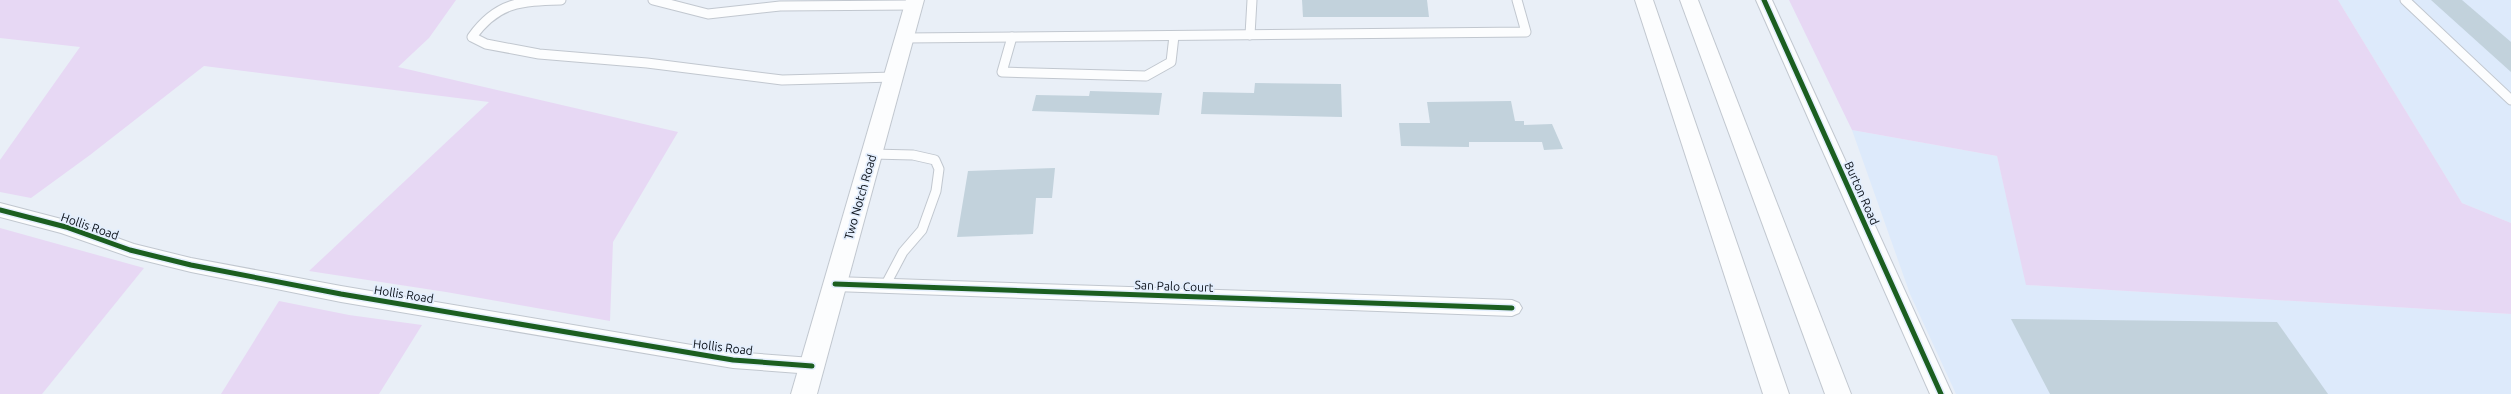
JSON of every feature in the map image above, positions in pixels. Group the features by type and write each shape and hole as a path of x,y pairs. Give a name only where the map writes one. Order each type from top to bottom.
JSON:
{"main road":[{"path":"1644,0 1776,394"},
{"path":"1689,0 1838,394"},
{"name":"Two Notch Road","path":"804,394 915,2"}],"street":[{"name":"Burton Road","path":"1764,0 1941,394"},
{"name":"Hollis Road","path":"0,210 66,227 130,250 191,266 341,294 598,336 655,348 733,360 812,366"},
{"name":"San Palo Court","path":"836,284 1512,308"}],"lane":[{"path":"560,0 512,3 496,10 481,22 472,37 486,44 539,54 647,63 782,80 894,77"},
{"path":"653,0 708,14 780,6 915,2"},
{"path":"1250,35 1252,0"},
{"path":"905,38 1526,32 1517,0"},
{"path":"2405,0 2511,100"},
{"path":"1012,37 1002,72 1146,76 1171,62 1174,36"},
{"path":"872,154 914,155 935,160 939,169 936,191 922,230 903,252 885,286"}],"shaded area":[{"path":"0,0 456,0 429,38 398,67 678,132 613,242 610,321 446,292 309,271 489,102 204,66 90,155 31,198 0,192 0,160 80,47 0,38"},
{"path":"1789,0 2338,0 2462,203 2511,223 2511,314 2026,285 1997,156 1852,130"},
{"path":"2338,0 2511,0 2511,223 2462,203"},
{"path":"1852,130 1997,156 2027,285 2511,314 2511,394 1956,394 1910,294"},
{"path":"0,228 144,268 42,394 0,394"},
{"path":"279,301 349,315 422,325 379,394 221,394"}],"building":[{"path":"1302,0 1427,0 1429,17 1303,17"},
{"path":"2431,0 2462,0 2511,42 2511,72"},
{"path":"1255,83 1341,84 1342,117 1201,114 1203,92 1254,93"},
{"path":"1090,91 1162,93 1159,115 1032,111 1036,95 1089,96"},
{"path":"1511,101 1515,121 1524,121 1524,125 1552,124 1563,149 1544,150 1542,142 1469,142 1469,147 1401,146 1399,123 1430,123 1427,102"},
{"path":"1055,168 1052,198 1036,198 1033,234 957,237 968,171"},
{"path":"2011,319 2277,322 2328,394 2050,394"}],"cycle path":[{"path":"1764,0 1941,394"},
{"path":"0,210 66,227 130,250 191,265 341,294 598,336 655,348 733,360 812,366"},
{"path":"835,284 1512,308"}]}
